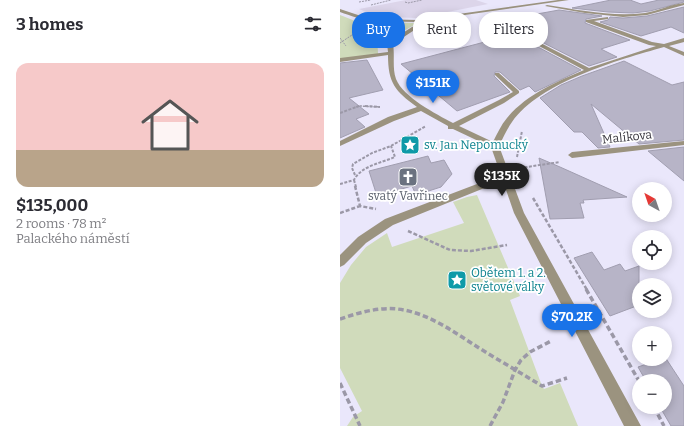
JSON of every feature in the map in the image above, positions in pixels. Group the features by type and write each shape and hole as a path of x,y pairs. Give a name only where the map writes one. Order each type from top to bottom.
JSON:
{"street":[{"path":"471,13 567,0"},
{"path":"521,1 604,14 630,15 649,13 684,4"},
{"path":"340,10 352,14"},
{"path":"630,19 602,17 588,21 650,44 663,45 684,54"},
{"path":"495,146 510,118 529,101 541,93 588,70 663,45 684,40"},
{"path":"548,47 588,70"},
{"path":"390,48 391,72 397,87 403,93 422,108 451,127 495,146 518,213 578,321 633,426"},
{"path":"340,60 390,53"},
{"path":"451,127 464,118 504,100 517,92 497,74"},
{"path":"340,144 391,119 422,108"},
{"name":"Malíkova","path":"572,155 684,143"},
{"path":"340,262 362,240 389,222 480,186 507,180"}],"path":[{"path":"406,2 408,3 422,0"},
{"path":"340,43 352,35"},
{"path":"340,38 343,41"},
{"path":"340,113 360,106 382,107"},
{"path":"360,206 354,180 355,176 352,168 353,164 372,153 391,146 430,124"},
{"path":"517,161 516,154 524,128"},
{"path":"355,176 367,168 395,157 391,146"},
{"path":"518,169 544,163 576,160 572,155"},
{"path":"340,184 354,180"},
{"path":"531,196 635,374"},
{"path":"340,213 360,206 375,210 389,222 450,250 471,251 507,245"},
{"path":"375,210 383,207"},
{"path":"340,319 382,309 401,309 413,312 443,326 542,386 566,378"},
{"path":"490,426 503,402 515,370 522,360 530,352 551,341"},
{"path":"340,383 360,426"},
{"path":"658,414 664,426"}],"shaded area":[{"path":"406,0 476,0 488,4 447,12 413,12 413,18 405,18 405,12 366,12 359,9"}],"green space":[{"path":"340,15 352,20 352,48 378,48 378,55 340,60"},
{"path":"405,23 413,23 413,26 405,30"},
{"path":"477,195 520,296 510,300 542,386 544,389 560,383 578,426 347,426 353,417 362,411 340,368 340,283 351,265 366,247 387,233 392,247 464,223 453,202"}],"building":[{"path":"611,0 630,0 641,4 659,0 684,0 684,2 650,11 633,13 572,8"},
{"path":"684,7 684,33 671,27 641,36 600,22 608,20 610,17 623,18 647,16"},
{"path":"559,10 602,16 586,19 585,23 630,40 601,49 617,57 589,66 548,45 548,12"},
{"path":"479,43 479,48 540,48 581,70 535,92 529,86 520,90 500,72 495,72 494,76 510,92 457,111 401,64 462,48 471,48 471,46"},
{"path":"367,60 383,90 349,98 369,114 356,119 365,127 340,138 340,63"},
{"path":"624,61 672,85 684,82 684,140 639,144 591,104 610,147 598,148 582,132 574,132 540,98 561,85"},
{"path":"684,147 684,181 648,151"},
{"name":"svatý Vavřinec","path":"428,156 431,163 444,160 452,174 441,187 416,195 412,186 377,196 369,171"},
{"path":"539,158 627,197 583,200 584,203 580,203 584,218 550,219"},
{"path":"592,252 604,270 620,264 625,271 632,268 632,270 639,270 639,278 632,278 632,308 610,316 574,258"},
{"path":"671,366 684,386 684,426 671,426 664,414 672,414 672,374 642,374 638,367"}],"place":[{"name":"sv. Jan Nepomucký","path":"410,145"},
{"name":"svatý Vavřinec","path":"408,177"},
{"name":"Obětem 1. a 2. světové války","path":"457,280"}]}
